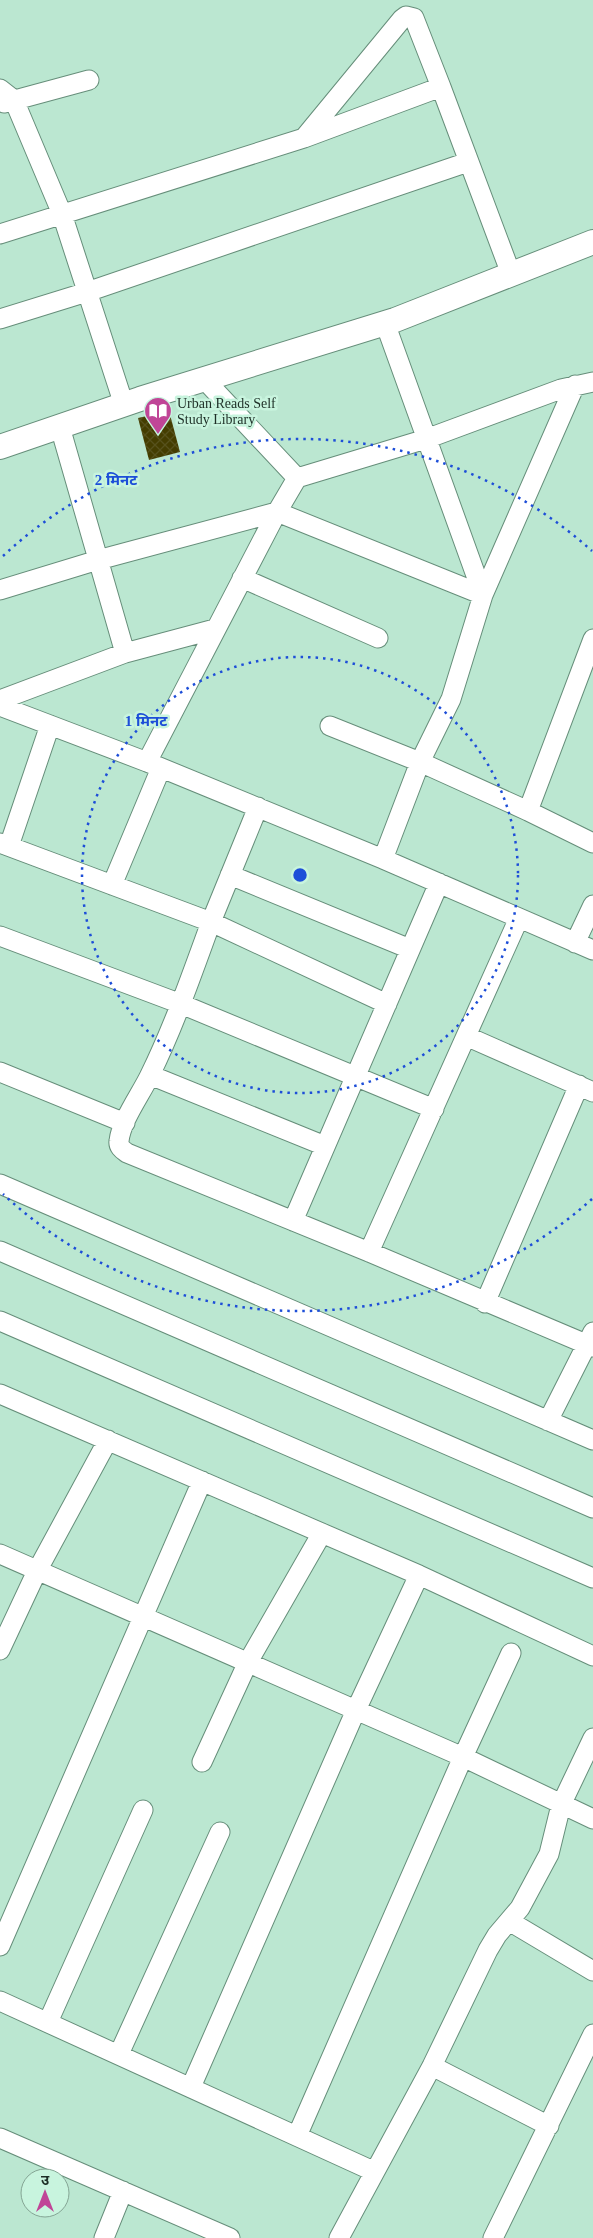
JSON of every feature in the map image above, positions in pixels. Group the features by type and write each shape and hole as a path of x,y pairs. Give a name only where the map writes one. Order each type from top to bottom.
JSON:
{"street":[{"path":"304,138 406,16 411,16 416,21 511,274"},
{"path":"89,80 5,97 62,214 124,405"},
{"path":"0,234 304,138 440,87"},
{"path":"0,319 87,292 468,162"},
{"path":"0,447 124,405 385,323 593,242"},
{"path":"385,323 483,595"},
{"path":"204,380 297,478"},
{"path":"112,885 154,765 215,630 297,478 426,439 584,384"},
{"path":"383,859 420,762 451,699 483,595 584,384"},
{"path":"60,427 125,653"},
{"path":"0,590 98,560 277,512 483,595"},
{"path":"242,578 378,638"},
{"path":"0,700 125,653 215,630"},
{"path":"528,811 593,639"},
{"path":"0,706 258,807 593,950"},
{"path":"50,725 4,845 211,922 386,1004"},
{"path":"330,726 420,762 593,843"},
{"path":"258,807 211,922 181,1004 150,1075 125,1123 119,1144 127,1153 369,1252 485,1303 591,1341 548,1421"},
{"path":"230,875 410,949"},
{"path":"293,1221 439,883"},
{"path":"575,943 593,905"},
{"path":"369,1252 519,918"},
{"path":"0,936 181,1004 434,1109"},
{"path":"466,1036 586,1088 485,1303"},
{"path":"0,1072 125,1123"},
{"path":"150,1075 325,1146"},
{"path":"0,1184 593,1440"},
{"path":"0,1251 593,1508"},
{"path":"0,1321 593,1578"},
{"path":"0,1394 419,1575 593,1656"},
{"path":"0,1650 37,1571 108,1440"},
{"path":"0,1946 202,1481"},
{"path":"202,1762 248,1662 322,1533"},
{"path":"0,1554 463,1757 593,1819"},
{"path":"191,2087 356,1710 419,1575"},
{"path":"297,2136 463,1757 511,1653"},
{"path":"339,2238 373,2171 432,2066 488,1950 526,1898 549,1854 561,1805 593,1738"},
{"path":"48,2022 143,1810"},
{"path":"119,2054 220,1832"},
{"path":"509,1921 593,1971"},
{"path":"0,2001 373,2171"},
{"path":"493,2238 593,2034"},
{"path":"432,2066 549,2126"},
{"path":"0,2138 230,2238"},
{"path":"104,2238 123,2191"}],"building":[{"path":"169,411 180,452 149,460 138,418"}],"place":[{"name":"Urban Reads Self Study Library","path":"158,435"}]}
